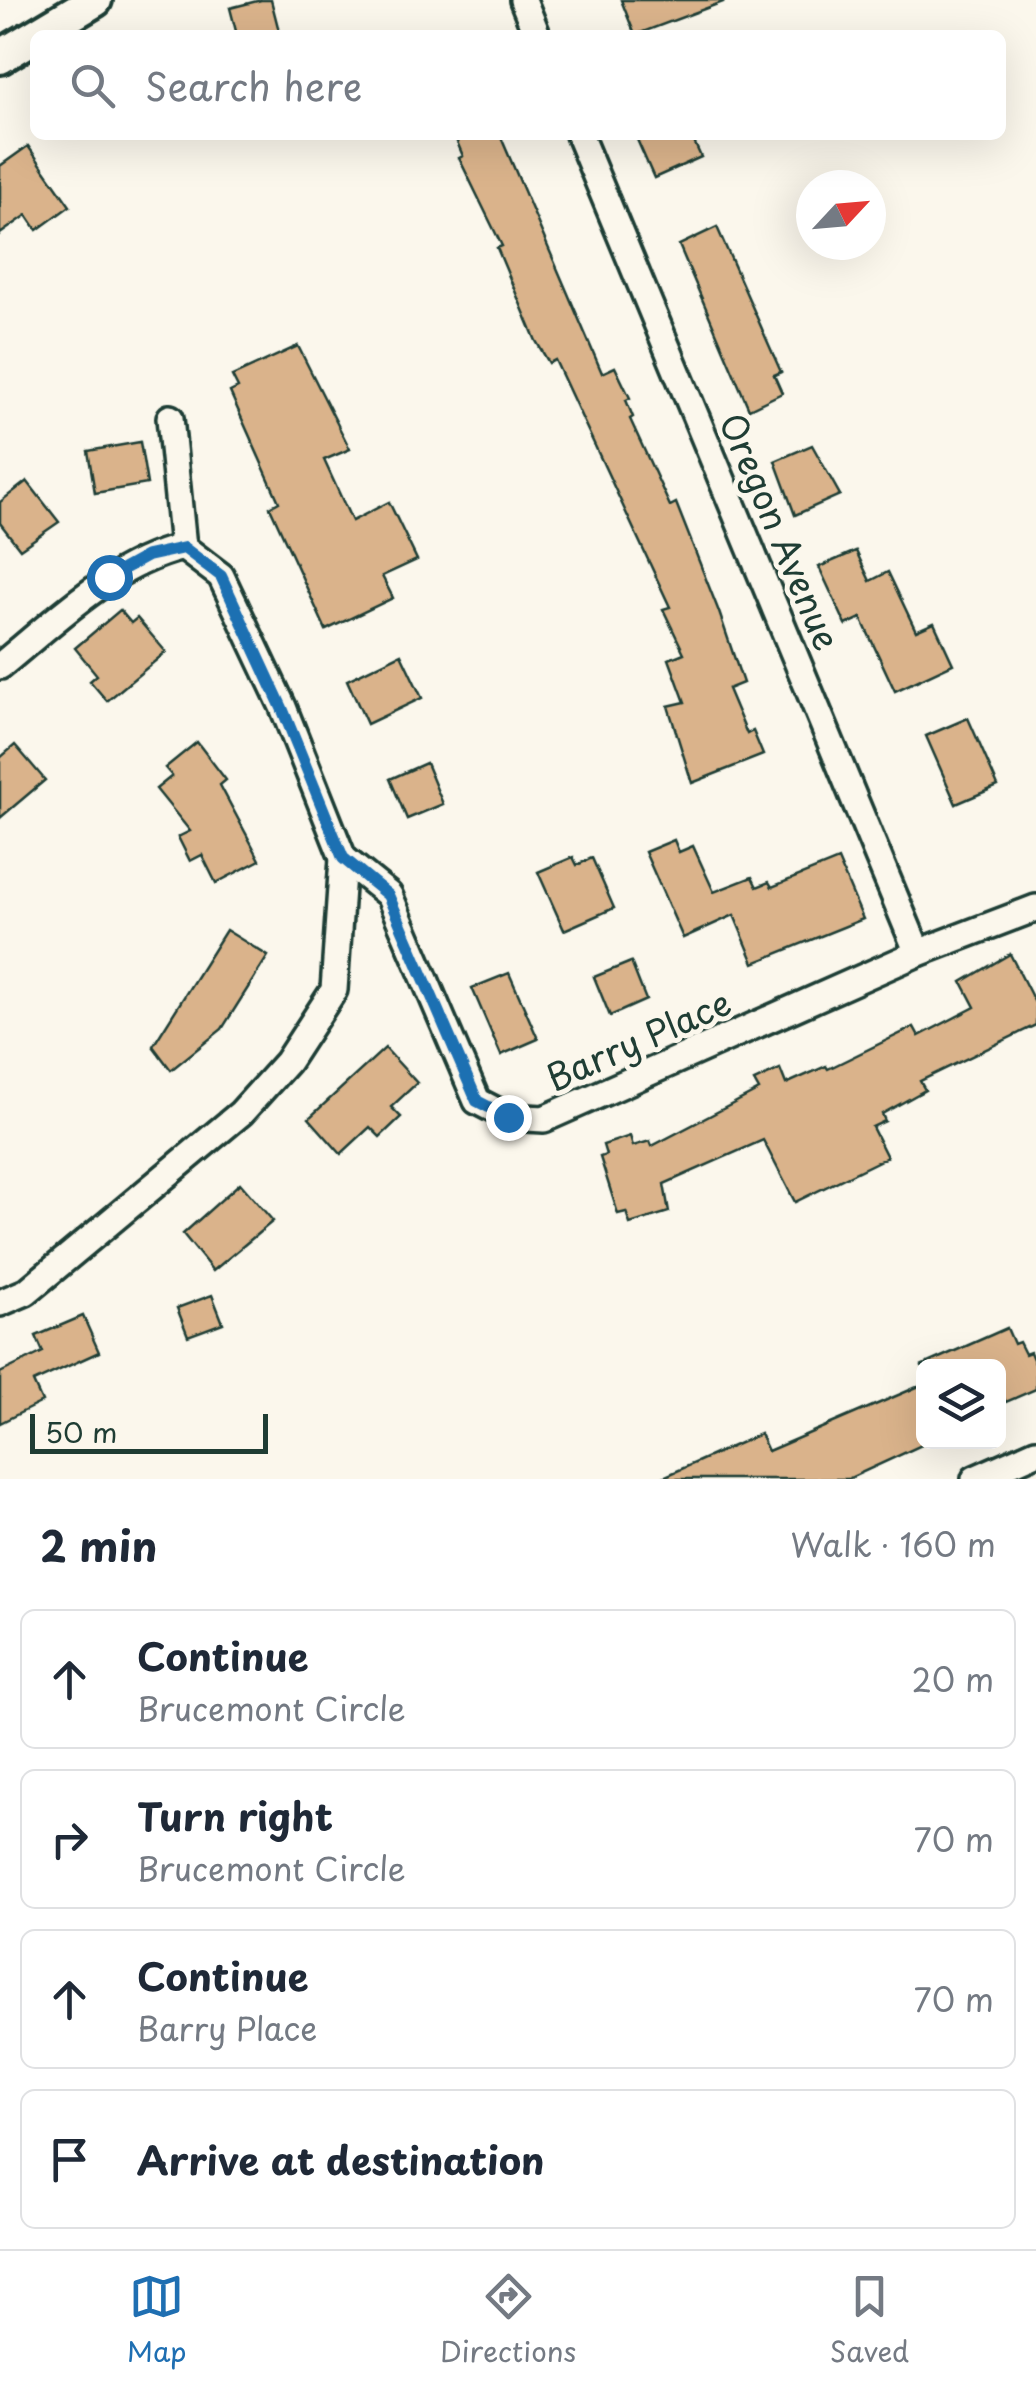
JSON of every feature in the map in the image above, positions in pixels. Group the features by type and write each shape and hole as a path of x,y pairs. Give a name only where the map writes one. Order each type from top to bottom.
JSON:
{"street":[{"path":"46,30 95,0"},
{"path":"522,0 535,30"},
{"path":"0,58 30,40"},
{"name":"Oregon Avenue","path":"581,140 918,954"},
{"path":"0,1303 26,1292 240,1113 288,1062 334,990 343,858 282,708 221,576 184,548 170,418"},
{"path":"0,666 109,577 147,556 184,548"},
{"name":"Barry Place","path":"343,858 388,895 477,1101 508,1117 544,1119 918,954 1036,908"},
{"path":"975,1479 1036,1452"}],"building":[{"path":"271,0 279,30 236,30 230,8"},
{"path":"621,0 723,2 648,30 633,30"},
{"path":"456,140 502,140 602,373 615,367 630,398 626,400 633,417 630,419 670,506 676,503 743,683 728,689 747,734 753,731 763,755 692,783 668,706 685,702 669,659 684,653 663,609 670,607 555,360 549,363 536,341 497,248 502,246 459,158 463,156"},
{"path":"637,140 693,140 701,157 654,178"},
{"path":"28,146 70,206 37,230 27,215 0,234 0,166"},
{"path":"717,227 781,372 774,375 782,393 749,409 679,245"},
{"path":"298,346 350,449 324,460 352,521 389,502 417,560 382,576 393,598 326,630 270,507 279,502 230,392 238,388 232,376"},
{"path":"140,442 147,484 95,493 88,451"},
{"path":"812,445 840,495 795,515 775,461"},
{"path":"27,481 59,522 20,549 0,523 0,502"},
{"path":"856,551 870,581 888,572 916,631 934,623 953,664 895,691 861,618 846,625 819,567"},
{"path":"120,610 131,623 137,618 166,652 107,701 90,681 97,675 75,648"},
{"path":"401,654 422,698 367,724 347,680"},
{"path":"968,718 998,786 956,804 926,736"},
{"path":"197,742 226,780 220,785 260,860 216,883 202,855 190,861 178,837 190,831 156,789 172,776 165,768"},
{"path":"15,745 45,780 0,818 0,758"},
{"path":"426,763 443,804 407,819 390,779"},
{"path":"674,840 679,852 693,846 714,892 752,877 757,887 769,882 772,887 838,860 863,919 754,963 734,915 683,938 645,852"},
{"path":"573,857 577,865 592,858 614,908 564,930 538,872"},
{"path":"226,930 268,956 222,1029 171,1070 153,1046"},
{"path":"1010,954 1036,1005 1036,1025 920,1081 925,1090 882,1114 885,1121 872,1127 887,1157 795,1202 763,1140 664,1184 669,1212 630,1224 626,1212 618,1214 600,1157 606,1155 603,1145 630,1136 633,1146 650,1141 652,1146 759,1090 754,1081 780,1069 786,1084 826,1066 828,1069 914,1027 919,1036 975,1007 962,982"},
{"path":"631,962 646,1000 610,1016 594,977"},
{"path":"509,973 538,1039 501,1055 472,988"},
{"path":"385,1048 417,1083 391,1107 401,1117 380,1137 370,1127 341,1154 309,1118"},
{"path":"240,1183 273,1221 213,1271 183,1234"},
{"path":"212,1295 223,1323 188,1336 177,1308"},
{"path":"83,1316 99,1352 33,1382 42,1402 0,1423 0,1373 43,1352 36,1336"},
{"path":"1007,1328 1014,1344 1019,1342 1025,1354 1030,1352 1036,1366 1036,1389 1006,1402 1006,1359 937,1359"},
{"path":"916,1387 916,1448 848,1479 659,1479 760,1434 768,1451"}],"route":[{"path":"109,577 147,556 184,548 221,576 282,708 343,858 388,895 477,1101 508,1117"}]}
